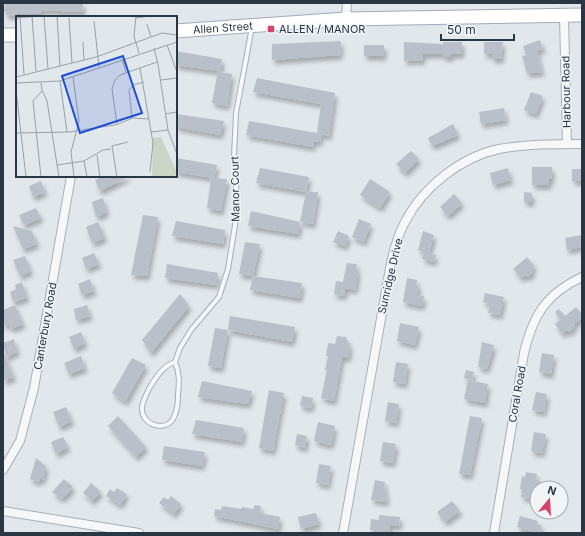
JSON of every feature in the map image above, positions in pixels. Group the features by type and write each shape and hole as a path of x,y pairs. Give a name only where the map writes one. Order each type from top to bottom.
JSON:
{"main road":[{"name":"Allen Street","path":"177,31 346,19 582,15"},
{"path":"3,35 16,35"}],"street":[{"path":"346,19 347,3"},
{"name":"Harbour Road","path":"564,16 567,144"},
{"name":"Sunridge Drive","path":"343,533 390,268 398,237 410,213 437,182 474,157 501,149 582,144"},
{"name":"Canterbury Road","path":"3,470 20,440 34,388 71,177"},
{"name":"Coral Road","path":"494,533 523,360 531,327 541,308 549,298 582,277"},
{"path":"3,512 138,533"}],"lane":[{"name":"Manor Court","path":"175,362 180,348 191,330 219,297 228,269 236,219 237,197 234,156 236,113 253,26"},
{"path":"175,362 179,370 179,385 174,417 168,425 160,427 153,425 144,417 142,408 146,393 156,377 167,364 175,362"}],"building":[{"path":"5,3 83,3 82,12 41,10 41,14 17,13 17,16 6,15 6,12 4,12"},
{"path":"540,40 543,49 537,51 542,72 527,73 522,56 526,55 523,46"},
{"path":"341,41 340,55 272,60 272,44"},
{"path":"404,42 443,44 443,42 462,42 462,54 451,54 451,57 443,57 443,54 423,54 423,60 404,61"},
{"path":"484,42 503,42 501,59 492,59 492,54 484,54"},
{"path":"364,45 384,45 384,56 364,56"},
{"path":"177,51 222,59 220,72 218,72 232,74 227,106 212,103 218,71 177,65"},
{"path":"257,78 335,93 329,136 321,134 320,142 314,141 313,147 246,135 249,121 317,133 321,104 253,92"},
{"path":"531,92 543,96 536,114 524,110"},
{"path":"504,108 506,120 481,124 479,112"},
{"path":"177,114 224,121 220,135 177,127"},
{"path":"453,124 458,135 432,146 428,138"},
{"path":"411,151 419,159 405,173 396,164"},
{"path":"177,158 217,165 214,178 177,172"},
{"path":"532,167 552,167 552,179 549,179 549,185 532,185"},
{"path":"260,168 309,177 306,192 256,183"},
{"path":"508,168 511,180 493,185 490,173"},
{"path":"572,169 582,169 582,181 572,181"},
{"path":"102,177 128,177 100,191 95,180"},
{"path":"211,178 227,179 221,211 207,208"},
{"path":"370,179 390,192 380,208 360,195"},
{"path":"41,181 45,192 33,197 29,186"},
{"path":"306,192 318,192 313,224 300,222"},
{"path":"524,192 532,193 532,202 524,202"},
{"path":"454,194 462,203 448,216 440,207"},
{"path":"103,198 107,212 96,217 92,202"},
{"path":"36,208 41,218 24,225 19,215"},
{"path":"251,211 300,222 298,234 248,226"},
{"path":"143,215 158,217 147,276 131,275"},
{"path":"359,219 371,224 364,242 352,237"},
{"path":"176,221 225,230 223,244 172,236"},
{"path":"98,222 105,238 92,243 86,227"},
{"path":"13,226 32,231 37,244 23,249"},
{"path":"338,231 349,236 345,246 333,242"},
{"path":"423,231 434,235 429,253 436,255 434,262 422,259 424,252 418,250"},
{"path":"582,235 582,247 567,250 565,238"},
{"path":"245,242 260,244 253,276 239,274"},
{"path":"94,253 99,264 86,269 82,258"},
{"path":"25,256 31,271 20,276 13,260"},
{"path":"527,257 535,267 531,270 533,272 528,277 526,275 521,278 513,269"},
{"path":"347,263 357,264 356,271 358,271 355,290 345,288 344,296 334,294 336,281 343,282"},
{"path":"167,264 218,273 216,285 165,278"},
{"path":"253,276 302,283 300,298 250,290"},
{"path":"407,278 417,280 416,285 419,286 417,295 424,296 422,306 403,302"},
{"path":"90,279 94,291 82,295 78,284"},
{"path":"22,282 27,298 13,302 10,292 16,289 15,285"},
{"path":"485,293 504,297 500,315 488,313 490,304 483,302"},
{"path":"180,294 189,306 151,353 142,340"},
{"path":"15,305 23,324 11,329 9,324 3,326 3,310"},
{"path":"87,305 90,316 76,320 74,309"},
{"path":"576,307 582,314 582,318 573,325 575,327 569,332 567,330 562,334 555,324 560,320 555,312 559,309 565,316"},
{"path":"230,316 295,327 292,342 228,330"},
{"path":"400,323 419,327 415,345 397,341"},
{"path":"215,328 228,330 221,368 208,366"},
{"path":"81,332 85,343 74,349 69,337"},
{"path":"337,336 346,337 350,348 348,358 342,357 334,401 321,398 327,370 325,370 328,356 326,356 328,344 335,344"},
{"path":"14,339 17,352 6,357 3,343"},
{"path":"482,342 494,345 487,369 478,367"},
{"path":"3,351 14,377 3,381"},
{"path":"542,353 554,355 551,374 539,372"},
{"path":"81,356 85,368 69,374 64,363"},
{"path":"132,358 146,365 125,402 112,393"},
{"path":"396,362 408,364 405,384 393,382"},
{"path":"466,370 474,372 472,380 464,378"},
{"path":"468,380 488,384 485,403 464,399"},
{"path":"202,381 252,391 248,404 198,397"},
{"path":"269,390 284,393 273,451 259,448"},
{"path":"536,392 547,394 544,412 532,410"},
{"path":"302,396 313,398 311,408 300,406"},
{"path":"388,402 399,404 396,423 385,421"},
{"path":"66,407 72,421 59,427 53,412"},
{"path":"118,416 146,447 136,457 108,426"},
{"path":"470,416 482,418 470,475 459,474"},
{"path":"196,420 244,428 242,442 192,434"},
{"path":"318,422 335,426 331,445 314,441"},
{"path":"534,432 546,434 542,453 531,451"},
{"path":"297,434 307,436 305,448 295,445"},
{"path":"63,437 68,447 56,454 51,442"},
{"path":"383,442 396,444 393,463 380,461"},
{"path":"164,446 205,452 202,466 162,460"},
{"path":"36,458 46,466 43,480 40,478 39,482 30,479"},
{"path":"319,464 331,466 328,485 316,483"},
{"path":"526,472 537,474 536,480 529,480 529,498 521,497 522,490 520,489 522,476 525,477"},
{"path":"64,479 72,486 72,489 62,499 52,492"},
{"path":"375,480 385,482 385,495 387,495 386,502 371,500"},
{"path":"91,483 101,492 92,501 83,493"},
{"path":"117,488 127,494 120,505 106,496 110,489 114,492"},
{"path":"171,496 181,504 174,514 159,503 164,497 168,500"},
{"path":"452,501 460,511 445,522 437,512"},
{"path":"254,505 261,506 260,513 280,517 278,529 214,516 215,509 221,510 222,506 241,509 242,507 254,509"},
{"path":"316,513 319,524 301,529 298,517"},
{"path":"379,515 400,517 399,526 390,525 389,533 370,530 371,519 379,520"},
{"path":"520,516 529,518 529,520 538,521 537,524 542,526 540,533 517,527"}],"place":[{"name":"ALLEN / MANOR","path":"271,29"}]}
